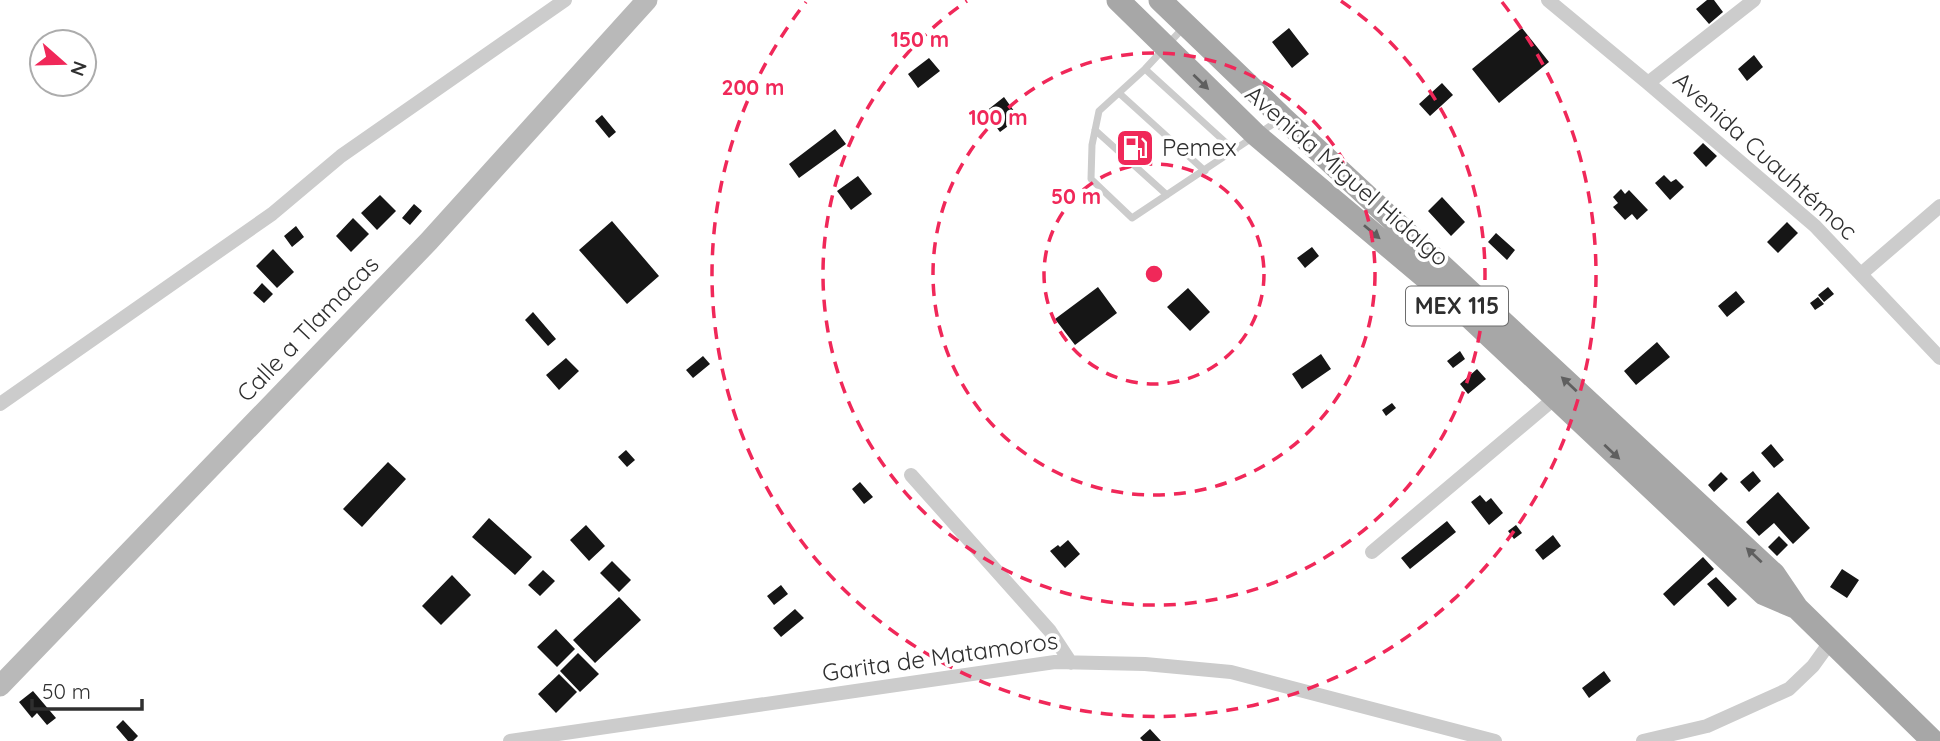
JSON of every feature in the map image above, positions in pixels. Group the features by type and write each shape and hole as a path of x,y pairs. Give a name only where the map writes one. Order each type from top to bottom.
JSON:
{"main road":[{"name":"Calle a Tlamacas","path":"0,686 429,241 647,0"},
{"name":"Avenida Miguel Hidalgo","path":"1118,0 1256,135 1451,287 1594,421 1764,594 1797,608 1933,741"},
{"name":"Avenida Miguel Hidalgo","path":"1160,0 1283,118 1451,287 1555,398 1594,421"}],"street":[{"path":"0,404 272,214 341,156 565,0"},
{"name":"Avenida Cuauhtémoc","path":"1548,0 1815,226 1940,358"},
{"path":"1648,83 1754,0"},
{"path":"1861,274 1940,206"},
{"path":"1372,552 1555,398"},
{"path":"911,475 1051,631 1071,663"},
{"path":"1643,741 1707,726 1789,689 1813,666 1831,641"},
{"name":"Garita de Matamoros","path":"510,741 1055,662 1145,664 1231,672 1495,741"}],"lane":[{"path":"1185,25 1145,69 1099,111 1091,179 1132,218 1283,118"},
{"path":"1145,69 1235,150"},
{"path":"1119,93 1205,171"},
{"path":"1095,130 1167,195"}],"building":[{"path":"1707,0 1714,0 1723,12 1709,24 1696,9"},
{"path":"1289,28 1309,54 1292,68 1272,42"},
{"path":"1522,28 1549,62 1499,103 1472,69"},
{"path":"1754,55 1763,67 1747,81 1738,69"},
{"path":"929,58 940,71 918,88 908,74"},
{"path":"1442,83 1453,95 1430,116 1419,104"},
{"path":"1004,97 1019,118 1000,132 985,112"},
{"path":"602,115 616,132 609,138 595,121"},
{"path":"835,129 846,144 799,178 789,164"},
{"path":"1703,143 1717,156 1706,167 1693,153"},
{"path":"1664,175 1671,182 1676,179 1684,187 1670,200 1655,183"},
{"path":"858,176 872,194 851,210 837,191"},
{"path":"1621,189 1625,194 1629,190 1648,210 1637,220 1632,214 1625,220 1613,207 1618,203 1613,197"},
{"path":"380,195 396,211 377,230 361,213"},
{"path":"1442,197 1465,222 1451,236 1428,211"},
{"path":"414,204 422,211 410,225 402,218"},
{"path":"353,218 369,234 351,252 336,236"},
{"path":"612,221 659,276 627,304 579,250"},
{"path":"1787,222 1798,233 1778,253 1767,242"},
{"path":"296,226 304,237 292,247 284,236"},
{"path":"1496,233 1515,250 1507,260 1488,242"},
{"path":"1312,247 1319,256 1305,268 1297,258"},
{"path":"273,249 294,272 277,288 256,266"},
{"path":"262,283 273,294 264,303 253,293"},
{"path":"1098,287 1117,313 1075,345 1055,319"},
{"path":"1828,287 1834,294 1824,302 1818,295"},
{"path":"1188,288 1210,312 1190,331 1167,307"},
{"path":"1736,291 1745,302 1727,317 1718,306"},
{"path":"1818,297 1824,304 1815,310 1810,303"},
{"path":"533,312 556,339 548,346 525,320"},
{"path":"1657,342 1670,357 1636,385 1624,371"},
{"path":"1460,351 1465,359 1453,368 1447,361"},
{"path":"1321,354 1331,369 1302,389 1292,374"},
{"path":"703,356 710,364 693,378 686,370"},
{"path":"566,358 579,371 559,390 546,375"},
{"path":"1477,369 1486,379 1468,394 1460,384"},
{"path":"1392,403 1396,408 1386,416 1382,410"},
{"path":"1771,444 1784,460 1774,468 1761,453"},
{"path":"626,450 635,460 627,467 618,457"},
{"path":"388,462 406,479 362,527 343,509"},
{"path":"1753,471 1761,481 1749,492 1740,482"},
{"path":"1721,472 1728,479 1714,492 1708,485"},
{"path":"860,482 873,497 864,504 852,489"},
{"path":"1778,492 1810,528 1793,544 1774,523 1759,536 1746,522"},
{"path":"1480,495 1486,502 1491,498 1503,513 1489,525 1471,502"},
{"path":"489,518 532,557 515,575 472,537"},
{"path":"1447,521 1456,532 1410,569 1401,558"},
{"path":"586,525 605,546 589,561 570,540"},
{"path":"1516,525 1522,533 1514,539 1508,531"},
{"path":"1553,535 1561,546 1543,560 1535,550"},
{"path":"1779,536 1788,545 1777,556 1768,547"},
{"path":"1068,540 1080,554 1065,568 1050,551"},
{"path":"1703,557 1714,569 1674,606 1663,594"},
{"path":"612,561 631,580 619,592 600,573"},
{"path":"1842,569 1859,580 1847,598 1830,587"},
{"path":"543,570 555,581 540,596 528,585"},
{"path":"452,575 471,595 441,625 422,606"},
{"path":"1716,577 1737,599 1728,607 1707,584"},
{"path":"781,585 788,594 774,605 767,596"},
{"path":"619,597 641,620 595,663 573,640"},
{"path":"795,609 804,618 781,637 773,628"},
{"path":"556,629 575,649 557,667 537,647"},
{"path":"578,653 599,674 580,692 560,671"},
{"path":"1604,671 1611,681 1589,698 1582,688"},
{"path":"559,674 577,692 556,713 538,694"},
{"path":"33,691 56,718 47,725 37,713 32,718 19,702"},
{"path":"123,720 138,736 133,741 128,741 116,727"},
{"path":"1150,729 1161,741 1143,741 1140,738"}],"place":[{"name":"Pemex","path":"1135,148"}]}
